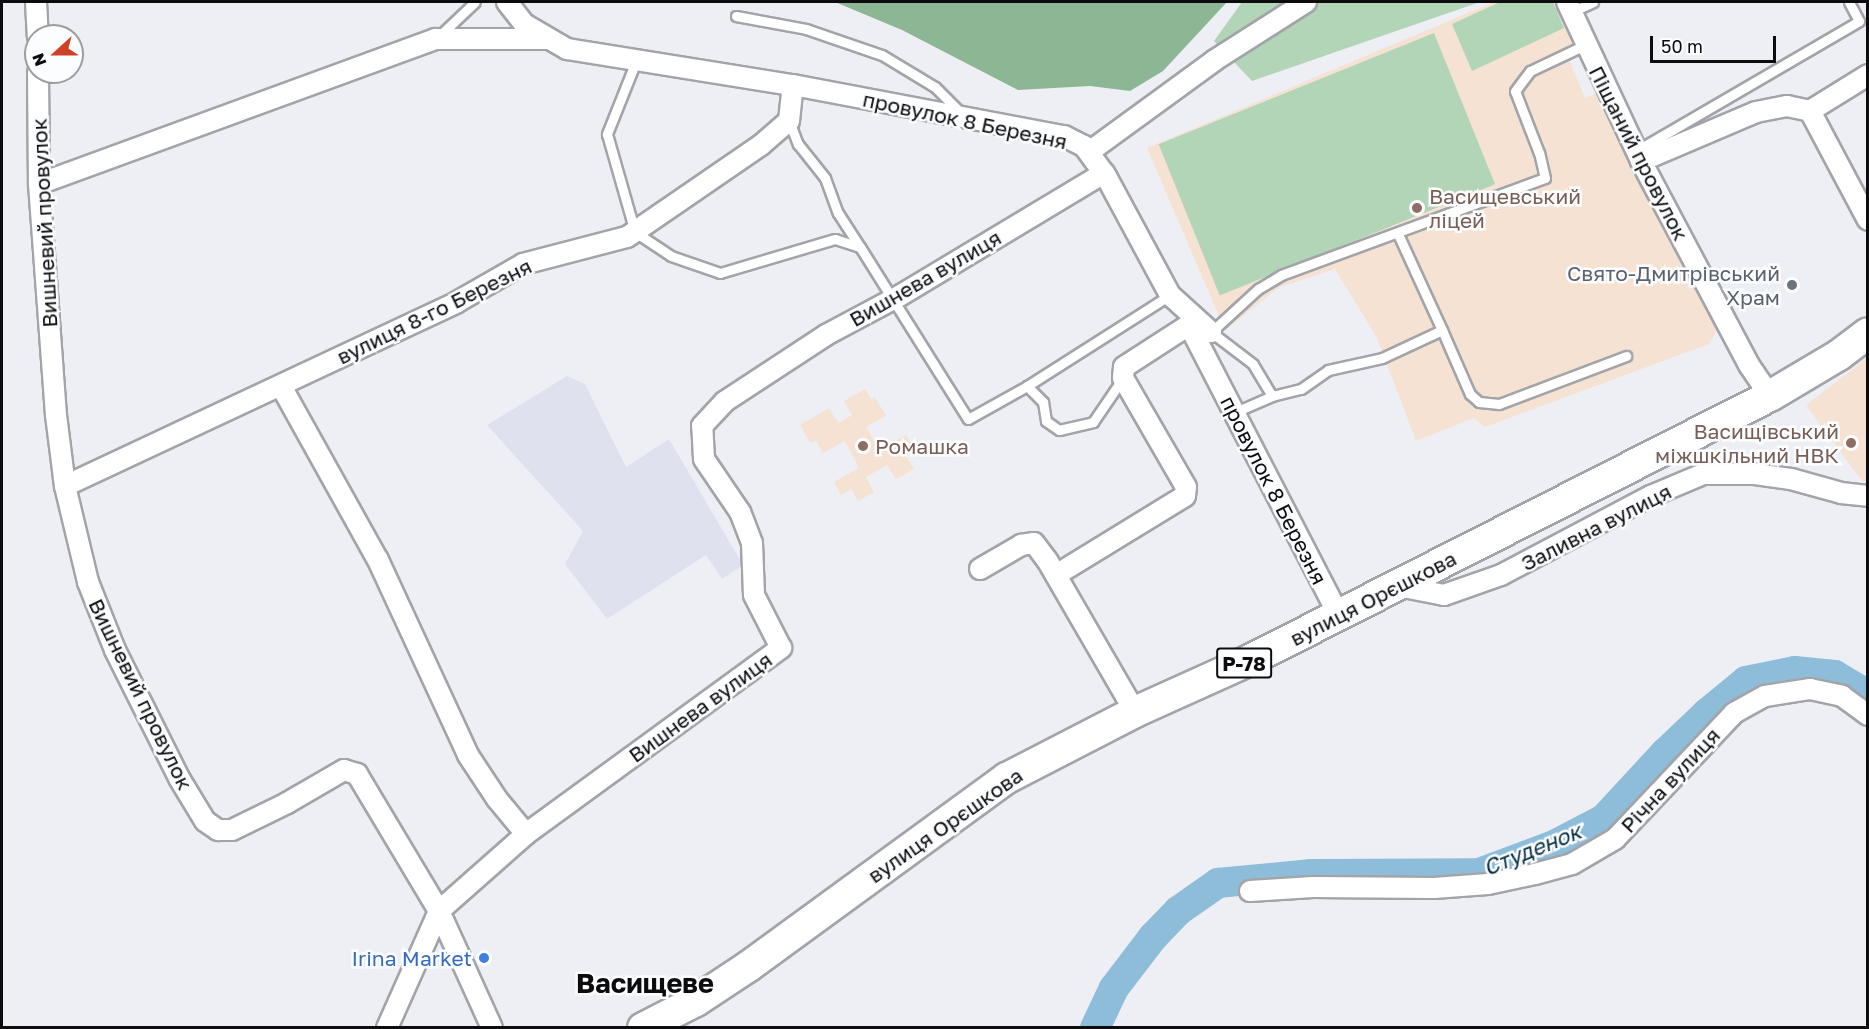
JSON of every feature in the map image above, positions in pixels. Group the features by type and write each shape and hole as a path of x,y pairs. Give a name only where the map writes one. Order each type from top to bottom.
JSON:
{"main road":[{"name":"вулиця Орєшкова","path":"643,1028 696,1001 749,966 1007,778 1135,712 1248,661 1398,586 1770,396 1839,355 1868,333"}],"street":[{"path":"36,2 37,24"},
{"name":"провулок 8 Березня","path":"507,2 524,24 567,49 793,85 1065,136 1084,146 1104,174 1170,295 1210,332"},
{"path":"1089,153 1215,60 1306,2"},
{"name":"Піщаний провулок","path":"1569,7 1639,156 1749,365 1770,396"},
{"path":"39,184 435,39 549,39"},
{"path":"1639,156 1756,112 1787,106 1810,111 1868,75"},
{"name":"Вишневий провулок","path":"38,84 39,184 56,416 65,486 88,582 115,650 179,778 205,821 218,830 232,830 287,803 344,770 357,774 440,911 492,1028"},
{"path":"789,121 793,85"},
{"path":"1810,111 1868,220"},
{"name":"вулиця 8-го Березня","path":"65,486 457,302 523,264 627,237 761,145 789,121"},
{"name":"Вишнева вулиця","path":"387,1028 440,911 526,834 781,648 754,595 752,543 740,512 704,459 702,426 724,402 826,335 1104,174"},
{"path":"1056,575 1185,496 1186,487 1123,378 1124,367 1189,325 1210,332"},
{"name":"провулок 8 Березня","path":"1189,325 1339,615"},
{"path":"281,386 378,560 468,755 497,799 526,834"},
{"name":"Заливна вулиця","path":"1398,586 1444,595 1501,576 1651,496 1703,474 1755,474 1791,480 1841,494 1868,496"},
{"path":"980,570 1021,545 1034,543 1056,575 1135,712"},
{"name":"Річна вулиця","path":"1250,891 1313,887 1445,887 1488,884 1572,864 1615,839 1734,713 1765,696 1810,689 1842,696 1868,715"}],"lane":[{"path":"435,39 475,2"},
{"path":"1569,7 1593,2"},
{"path":"1639,156 1859,21 1849,2"},
{"path":"736,16 806,29 882,55 935,87 967,119"},
{"path":"1272,396 1253,364 1210,332 1258,289 1281,276 1545,178 1539,153 1515,91 1530,71 1585,45"},
{"path":"636,61 607,134 635,232 671,256 720,273 835,239 860,247"},
{"path":"789,121 798,144 825,178 838,213 968,419 1027,386 1170,295"},
{"path":"1398,234 1470,394 1479,402 1498,404 1626,356"},
{"path":"1233,413 1272,396 1300,389 1328,370 1382,357 1442,330"},
{"path":"1027,386 1043,402 1046,422 1059,430 1093,422 1123,378"}],"shaded area":[{"name":"Васищевський ліцей","path":"1494,2 1565,2 1584,49 1568,57 1585,98 1604,90 1719,327 1709,344 1485,427 1474,418 1416,441 1377,338 1335,269 1280,287 1225,330 1147,148"},
{"name":"Васищівський міжшкільний НВК","path":"1867,358 1867,481 1862,481 1806,405"},
{"path":"567,376 585,384 626,467 669,439 743,565 722,579 706,555 607,619 565,564 583,531 487,425"},
{"name":"Ромашка","path":"865,389 871,399 875,397 886,416 866,427 879,449 906,435 915,450 906,456 914,469 896,479 887,465 866,477 874,492 858,501 851,489 841,495 834,482 859,468 845,441 823,453 816,441 810,443 800,425 829,408 838,423 852,415 844,401"}],"green space":[{"path":"835,2 1227,2 1163,71 1130,91 1090,86 1018,90 902,30"},
{"path":"1242,2 1480,2 1252,81 1214,41"},
{"path":"1500,2 1553,2 1564,28 1472,71 1452,24"},
{"path":"1434,33 1495,184 1220,295 1159,144"}],"waterway":[{"name":"Студенок","path":"1095,1028 1114,988 1153,937 1178,911 1218,883 1312,874 1479,873 1554,845 1604,819 1665,753 1707,713 1746,681 1795,671 1835,675 1868,695"}],"place":[{"name":"Васищевський ліцей","path":"1417,208"},
{"name":"Свято-Дмитрівський Храм","path":"1792,285"},
{"name":"Васищівський міжшкільний НВК","path":"1851,443"},
{"name":"Ромашка","path":"863,446"},
{"name":"Irina Market","path":"484,958"}],"district":[{"name":"Васищеве","path":"645,984"}]}
